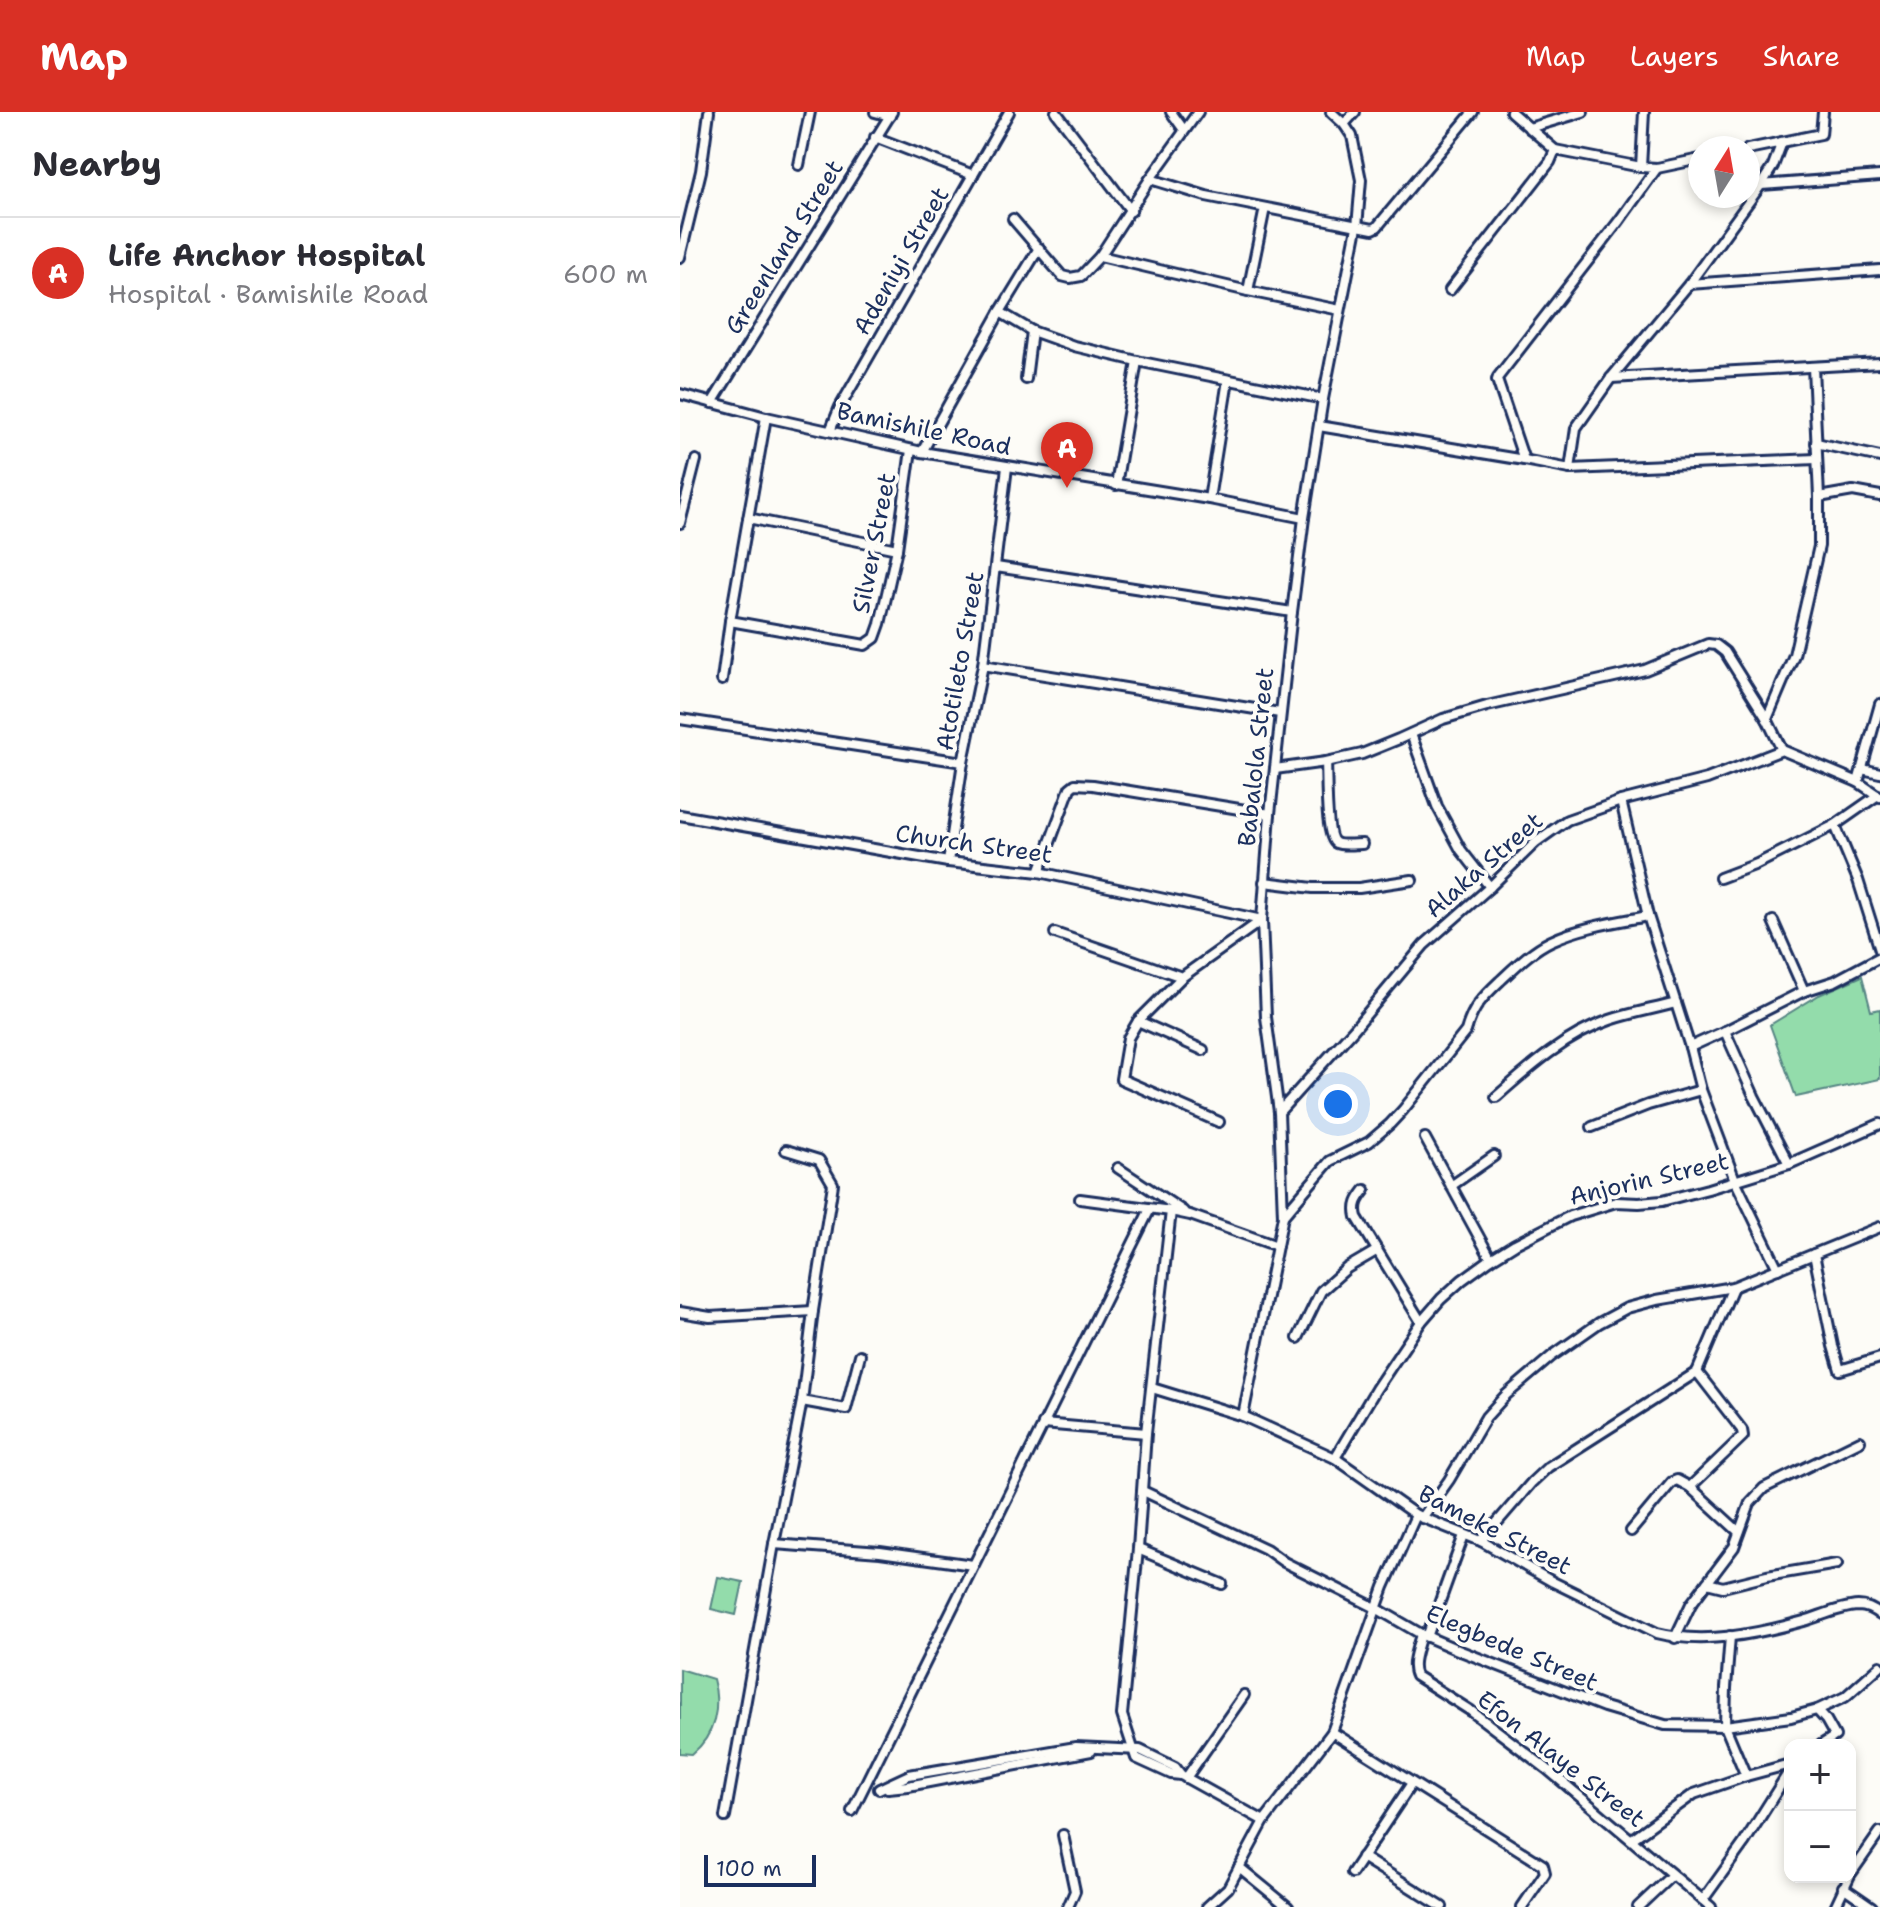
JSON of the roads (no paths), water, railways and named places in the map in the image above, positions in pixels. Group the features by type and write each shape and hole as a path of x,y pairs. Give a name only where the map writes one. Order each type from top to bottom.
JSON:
{"street":[{"path":"680,257 684,223 701,171 709,112"},
{"path":"799,165 810,112"},
{"path":"875,112 891,114"},
{"name":"Adeniyi Street","path":"830,431 840,407 1009,112"},
{"path":"1056,112 1131,211"},
{"path":"1171,112 1184,130"},
{"path":"1013,219 1062,276 1081,276 1100,256 1198,112"},
{"name":"Babalola Street","path":"1243,1416 1283,1216 1279,1112 1266,1017 1262,920 1270,814 1304,518 1323,399 1357,227 1361,180 1352,136 1331,112"},
{"path":"1344,124 1355,112"},
{"path":"1150,179 1206,196 1368,229 1377,227 1473,112"},
{"path":"1511,112 1555,150 1641,167 1657,168 1688,162"},
{"path":"1529,128 1583,112"},
{"path":"1641,167 1644,112"},
{"path":"1760,147 1821,134 1823,112"},
{"name":"Greenland Street","path":"712,403 891,114"},
{"path":"875,137 973,175"},
{"path":"1570,469 1576,428 1611,378 1689,284 1761,185 1773,166 1782,142"},
{"path":"1450,290 1550,162 1555,150"},
{"path":"1524,460 1498,377 1657,168"},
{"path":"1761,185 1880,176"},
{"path":"1248,291 1265,208"},
{"path":"922,452 1039,248"},
{"path":"1100,256 1340,310"},
{"path":"1689,284 1880,270"},
{"path":"1000,312 1032,331 1074,346 1323,399"},
{"path":"1026,379 1032,331"},
{"path":"1116,485 1137,361"},
{"path":"1611,378 1880,363"},
{"path":"1767,719 1794,655 1819,546 1813,367"},
{"path":"1209,499 1228,380"},
{"name":"Bamishile Road","path":"680,394 911,450 1209,499 1304,518"},
{"path":"722,680 766,417"},
{"path":"1319,426 1570,469 1816,459"},
{"path":"1816,443 1880,457"},
{"name":"Silver Street","path":"730,621 865,645 871,643 880,624 897,549 911,450"},
{"path":"680,523 696,460"},
{"name":"Atotileto Street","path":"948,862 963,762 983,665 1007,467"},
{"path":"1819,497 1853,491 1880,496"},
{"path":"748,518 897,549"},
{"path":"996,567 1292,612"},
{"path":"1275,769 1362,754 1443,719 1645,670 1708,644 1716,645 1725,652 1767,719 1782,750 1858,782 1879,796 1835,825 1757,864 1720,878"},
{"path":"983,665 1280,713"},
{"path":"1858,782 1880,704"},
{"path":"680,719 963,762"},
{"path":"1411,734 1437,806 1461,850 1490,887"},
{"name":"Alaka Street","path":"1279,1112 1424,945 1536,842 1567,820 1621,801 1707,779 1782,750"},
{"path":"1326,762 1332,839 1336,843 1362,844"},
{"path":"1862,769 1880,773"},
{"path":"1039,872 1070,788 1075,784 1270,814"},
{"path":"1621,801 1648,916 1701,1090 1735,1180 1778,1269"},
{"name":"Church Street","path":"680,815 948,862 1039,872 1262,920"},
{"path":"1835,825 1858,880 1880,950"},
{"path":"1264,882 1313,888 1359,888 1412,880"},
{"path":"1283,1216 1330,1161 1369,1142 1403,1110 1466,1031 1479,1001 1525,958 1550,942 1589,928 1648,916"},
{"path":"1219,1122 1121,1079 1128,1038 1138,1021 1182,977 1262,920"},
{"path":"1773,921 1804,991"},
{"path":"1055,933 1182,977"},
{"path":"1690,1047 1804,991 1835,981 1880,957"},
{"path":"1496,1097 1577,1035 1609,1020 1676,1003"},
{"path":"1138,1021 1203,1050"},
{"path":"1725,1031 1789,1164"},
{"path":"1592,1127 1648,1105 1701,1090"},
{"name":"Anjorin Street","path":"1335,1458 1421,1322 1462,1280 1515,1244 1570,1216 1616,1202 1662,1201 1789,1164 1880,1124"},
{"path":"1425,1138 1491,1259"},
{"path":"725,1817 802,1401 833,1184 819,1160 786,1150"},
{"path":"1451,1186 1494,1156"},
{"path":"1118,1168 1190,1215"},
{"path":"1365,1190 1357,1201 1357,1217 1421,1322"},
{"path":"1080,1199 1190,1215 1277,1246"},
{"path":"852,1811 1150,1209"},
{"path":"1171,1211 1146,1433 1122,1718 1136,1758 1184,1777 1264,1821"},
{"path":"1207,1907 1228,1888 1264,1821 1332,1732 1376,1608 1419,1516 1449,1480 1486,1417 1506,1395 1552,1356 1599,1323 1627,1308 1733,1287 1880,1227"},
{"path":"1298,1338 1321,1291 1347,1268 1376,1251"},
{"path":"1814,1254 1840,1370 1880,1358"},
{"path":"1481,1541 1548,1467 1697,1372 1733,1287"},
{"path":"680,1312 710,1317 813,1311"},
{"path":"802,1401 846,1409 860,1355"},
{"path":"1690,1487 1743,1436 1742,1430 1697,1372"},
{"name":"Bameke Street","path":"1152,1388 1243,1416 1335,1458 1419,1516 1481,1541 1553,1582 1657,1633 1675,1638 1702,1639 1743,1635 1857,1606 1867,1607 1880,1615"},
{"path":"1043,1424 1146,1433"},
{"path":"1675,1638 1691,1604 1734,1547 1750,1503 1764,1488 1860,1441"},
{"path":"1631,1531 1677,1480 1690,1487 1739,1532"},
{"name":"Elegbede Street","path":"1143,1491 1266,1549 1284,1562 1424,1635 1604,1707 1665,1725 1725,1726 1791,1717 1817,1710 1845,1697 1880,1666"},
{"path":"1424,1635 1464,1535"},
{"path":"774,1544 880,1552 973,1565"},
{"path":"1138,1549 1222,1584"},
{"path":"1707,1583 1723,1587 1837,1564"},
{"name":"Efon Alaye Street","path":"1424,1635 1413,1665 1416,1676 1471,1711 1535,1759 1711,1907"},
{"path":"1730,1636 1725,1726 1746,1776"},
{"path":"1184,1777 1244,1695"},
{"path":"1817,1710 1835,1736 1830,1739"},
{"path":"1332,1732 1543,1865 1545,1873 1522,1907"},
{"path":"1100,1749 879,1789 909,1775 1076,1747 1134,1751"},
{"path":"1632,1839 1694,1794 1746,1776 1784,1768"},
{"path":"1703,1900 1744,1843 1784,1777"},
{"path":"1352,1873 1412,1783"},
{"path":"1856,1866 1880,1832"},
{"path":"1063,1835 1075,1891 1068,1907"},
{"path":"1362,1857 1442,1907"},
{"path":"1239,1867 1288,1907"},
{"path":"1638,1907 1672,1875"},
{"path":"1835,1907 1845,1883"},
{"path":"1843,1887 1872,1907"}],"place":[{"name":"Life Anchor Hospital","path":"1067,488"}]}
